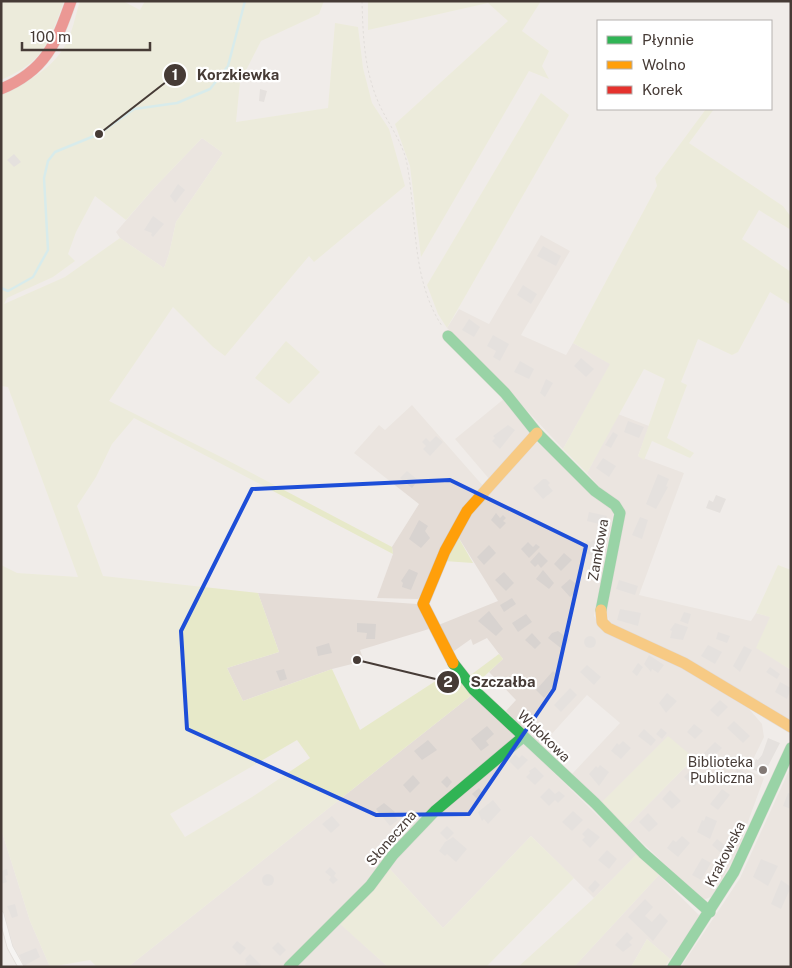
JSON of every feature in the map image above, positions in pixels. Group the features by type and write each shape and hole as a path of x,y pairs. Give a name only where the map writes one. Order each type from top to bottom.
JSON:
{"street":[{"path":"1,89 39,67 56,41 71,1"},
{"name":"Zamkowa","path":"448,336 501,389 537,433 595,491 615,505 620,513 601,612 602,622 608,628 684,663 791,727"},
{"name":"Widokowa","path":"537,433 467,511 445,551 423,604 439,641 458,673 523,737 595,803 643,853 710,912"},
{"name":"Słoneczna","path":"289,967 364,892 393,856 435,811 523,737"},
{"name":"Krakowska","path":"673,967 710,912 746,848 791,748"}],"lane":[{"path":"1,914 10,947 22,967"}],"path":[{"path":"362,1 364,51 371,83 407,162 420,271 435,315 448,336"}],"highlighted area":[{"path":"450,480 586,546 554,689 469,814 376,815 187,729 181,631 252,489"}],"shaded area":[{"path":"202,138 223,153 176,222 164,268 120,238 116,232 154,188"},
{"path":"541,235 570,251 521,335 566,355 573,343 611,364 563,449 447,328 459,309 489,324"},
{"path":"505,398 533,432 490,480 455,439"},
{"path":"412,405 484,487 418,599 377,598 393,554 392,547 419,504 354,453 379,425 385,430"},
{"path":"618,414 649,426 638,456 684,473 639,595 751,621 756,613 771,617 767,654 791,670 791,720 610,625 606,609 623,513 587,473"},
{"path":"537,442 614,510 594,616 601,628 688,669 745,704 762,724 764,737 748,770 764,778 737,852 713,896 706,899 700,898 626,827 694,758 600,804 571,775 620,723 587,695 541,746 506,711 516,700 489,672 503,659 487,638 473,645 471,639 454,651 436,626 498,601 457,535 473,511"},
{"path":"258,593 417,604 429,629 360,650 364,661 332,669 243,701 227,668 279,652"},
{"path":"473,694 637,854 594,898 531,836 443,928 389,868 340,923 388,967 128,967"},
{"path":"791,766 791,967 681,967 740,878"},
{"path":"1,829 30,921 50,967 17,967 7,949 1,928"},
{"path":"659,875 701,917 670,959 647,939 631,967 574,967"}],"green space":[{"path":"1,1 64,1 49,39 36,58 27,66 1,80"},
{"path":"80,1 123,1 140,10 145,1 324,1 319,14 261,41 240,82 236,122 328,108 335,23 358,27 363,68 372,103 389,129 405,186 314,262 309,256 225,356 213,347 173,307 109,401 227,460 392,547 393,554 134,418 112,444 96,477 77,506 103,576 258,593 279,652 227,668 243,701 332,669 360,730 451,671 473,694 128,967 97,967 90,960 50,967 30,921 1,829 1,565 17,573 78,577 8,387 1,386 1,94 35,76 57,57 69,38","holes":["202,138 223,153 176,222 164,268 120,238 65,277 4,304 7,298 53,277 75,261 68,254 76,232 95,196 126,220","297,740 310,758 252,797 185,837 170,814"]},
{"path":"368,1 541,1 522,31 549,51 542,66 549,79 529,71 421,257 410,166 395,124 508,21 488,3 368,30"},
{"path":"541,93 569,115 447,328 438,314 427,285"},
{"path":"705,110 713,110 689,143 783,206 791,217 791,230 759,210 742,239 791,272 791,305 770,292 738,352 732,355 698,339 681,382 687,385 667,438 694,453 690,458 652,441 644,460 638,456 665,379 644,369 587,473 563,449 610,364 573,343 657,186 655,178"},
{"path":"286,341 320,372 289,404 255,378"},
{"path":"457,535 473,563 444,561"},
{"path":"778,565 791,570 791,670 756,648 770,617 756,613"},
{"path":"499,654 503,659 478,682 468,677"},
{"path":"668,736 694,758 626,827 600,804"},
{"path":"531,836 574,878 486,967 388,967 339,923 389,868 443,928"},
{"path":"637,854 659,875 574,967 518,967 592,900"},
{"path":"647,939 670,959 665,967 631,967"}],"building":[{"path":"260,89 267,91 264,102 259,101"},
{"path":"14,154 21,162 14,167 7,160"},
{"path":"178,184 185,190 175,203 170,196"},
{"path":"153,216 164,224 153,237 152,233 144,230"},
{"path":"543,246 561,256 556,266 537,256"},
{"path":"523,285 537,294 531,304 517,295"},
{"path":"469,319 480,327 474,337 462,330"},
{"path":"493,335 509,344 500,361 493,357 496,351 487,346"},
{"path":"581,358 594,369 586,377 574,366"},
{"path":"520,361 534,369 529,379 514,372"},
{"path":"546,379 553,383 545,397 540,393"},
{"path":"628,421 644,427 639,438 624,432"},
{"path":"508,425 515,430 500,449 492,441 495,438 493,436"},
{"path":"613,432 618,435 611,448 605,445"},
{"path":"436,436 443,442 430,456 423,449 426,446 422,442 426,438 430,442"},
{"path":"603,458 616,466 609,477 596,468"},
{"path":"407,471 418,480 412,488 400,478"},
{"path":"658,474 669,479 666,486 668,487 656,509 646,504"},
{"path":"543,479 550,483 548,485 553,491 543,499 533,488"},
{"path":"716,495 726,499 720,513 706,508 709,500 713,502"},
{"path":"589,512 607,516 605,526 598,527 599,524 587,521"},
{"path":"496,513 500,518 503,515 506,518 503,521 506,523 500,529 491,520"},
{"path":"640,517 648,520 642,539 632,535"},
{"path":"419,520 428,526 425,531 430,538 421,548 409,539"},
{"path":"587,540 591,542 593,540 600,547 594,557 581,550"},
{"path":"528,542 533,547 536,544 540,547 529,558 521,549"},
{"path":"489,545 496,553 484,565 477,557"},
{"path":"539,552 548,561 541,568 538,564 535,567 530,562"},
{"path":"564,553 572,560 561,571 554,564"},
{"path":"409,569 418,573 411,590 402,587 403,583 401,581"},
{"path":"543,570 554,583 549,589 536,579"},
{"path":"504,572 514,583 506,591 495,580"},
{"path":"570,579 579,590 570,597 561,587"},
{"path":"619,580 638,586 635,595 616,589"},
{"path":"512,598 516,604 504,612 500,605"},
{"path":"620,609 641,613 638,626 617,620"},
{"path":"489,611 503,629 496,636 478,621"},
{"path":"684,612 691,614 688,624 680,621"},
{"path":"526,614 532,622 518,632 512,623"},
{"path":"357,623 376,624 375,639 366,639 367,633 357,632"},
{"path":"675,623 688,627 683,640 670,638 672,631 670,630"},
{"path":"558,631 570,640 562,649 548,638 552,633"},
{"path":"718,632 730,636 727,643 716,639"},
{"path":"532,633 541,643 535,649 525,640"},
{"path":"592,636 595,637 595,647 588,648 585,647 584,640 585,637"},
{"path":"329,643 332,653 318,656 316,647"},
{"path":"708,645 722,652 715,664 701,656"},
{"path":"744,646 752,650 740,672 733,666"},
{"path":"649,655 664,665 658,673 652,669 651,672 644,664"},
{"path":"638,663 643,667 637,676 632,672"},
{"path":"587,665 601,677 594,685 580,672"},
{"path":"770,667 780,674 777,679 766,672"},
{"path":"284,669 287,679 280,681 276,671"},
{"path":"553,671 560,678 544,698 536,690"},
{"path":"780,682 791,688 787,699 775,692"},
{"path":"570,688 577,695 561,712 554,705"},
{"path":"667,693 677,701 666,713 659,703"},
{"path":"720,700 728,707 718,717 710,710"},
{"path":"734,721 750,736 743,743 727,728"},
{"path":"694,724 703,731 695,739 687,732"},
{"path":"487,726 494,734 486,741 489,745 481,751 471,739"},
{"path":"661,728 667,733 662,739 656,734"},
{"path":"644,729 656,740 651,746 638,736"},
{"path":"768,738 780,743 764,774 752,769 756,759 758,760 762,755"},
{"path":"428,740 437,750 422,760 414,751"},
{"path":"623,741 631,748 621,759 611,751 617,743 619,745"},
{"path":"715,742 722,748 711,759 704,753"},
{"path":"515,754 519,758 522,755 528,760 518,770 509,761"},
{"path":"600,765 609,772 599,786 589,774 596,766 598,768"},
{"path":"535,767 544,776 535,785 526,777 530,773 529,771"},
{"path":"693,768 703,778 694,787 684,777"},
{"path":"738,768 748,775 743,782 733,775"},
{"path":"413,775 420,783 410,793 403,785"},
{"path":"447,776 452,782 447,788 441,782"},
{"path":"479,788 484,795 478,800 472,794"},
{"path":"549,788 555,794 559,791 565,796 558,803 555,800 549,806 540,797"},
{"path":"722,789 730,795 718,810 710,804"},
{"path":"670,790 681,801 672,809 662,799"},
{"path":"788,793 791,794 791,809 783,806"},
{"path":"493,800 501,810 488,824 484,819 482,821 478,812"},
{"path":"384,803 395,812 393,814 398,820 390,826 376,809"},
{"path":"573,811 583,820 572,831 562,822"},
{"path":"648,813 658,824 649,832 639,822"},
{"path":"332,816 340,825 331,833 322,824"},
{"path":"706,816 717,821 710,839 697,832 702,820 704,821"},
{"path":"447,826 454,833 447,840 440,833"},
{"path":"588,828 600,837 590,848 582,840 585,837 582,834"},
{"path":"682,836 690,843 678,857 667,848 673,840 676,842"},
{"path":"453,837 467,849 456,862 447,854 445,856 439,851 445,842"},
{"path":"717,839 726,846 721,853 712,845"},
{"path":"373,850 379,857 374,862 366,857"},
{"path":"607,850 617,859 609,869 598,860"},
{"path":"702,858 711,863 701,880 692,875"},
{"path":"761,859 778,866 768,886 753,877"},
{"path":"330,867 336,873 334,876 338,880 333,884 329,880 331,877 325,872"},
{"path":"7,869 8,875 5,876 7,882 1,884 1,871"},
{"path":"266,874 270,874 274,880 270,886 266,886 262,882 262,878"},
{"path":"595,880 600,885 593,893 588,888"},
{"path":"781,880 791,887 781,909 771,904"},
{"path":"645,899 653,907 645,916 652,922 660,913 668,921 653,941 628,917"},
{"path":"15,904 18,916 12,918 7,906"},
{"path":"627,932 633,938 629,942 632,945 623,952 615,945"},
{"path":"237,941 246,948 240,955 232,947"},
{"path":"278,942 286,950 280,956 272,948"},
{"path":"36,948 40,957 24,966 19,955"},
{"path":"250,954 261,965 260,967 247,967 245,959"}],"waterway":[{"path":"1,288 8,291 33,277 48,250 44,178 48,161 55,152 99,134 134,109 177,103 210,89 228,66 245,1"}],"traffic: fast":[{"path":"448,336 505,393 537,433 595,491 615,505 620,513 601,610"},
{"path":"453,663 474,690 595,803 643,853 710,912"},
{"path":"289,967 370,886 393,855 435,811 523,737"},
{"path":"673,967 734,872 791,748"}],"traffic: slow":[{"path":"453,663 423,604 445,551 467,511 537,433"},
{"path":"601,610 602,622 608,628 684,663 791,727"}],"traffic: jam":[{"path":"1,89 16,82 39,65 54,43 71,1"}],"place":[{"name":"Korzkiewka","path":"99,134"},
{"name":"Szczałba","path":"357,660"},
{"name":"Biblioteka Publiczna","path":"763,770"}]}
